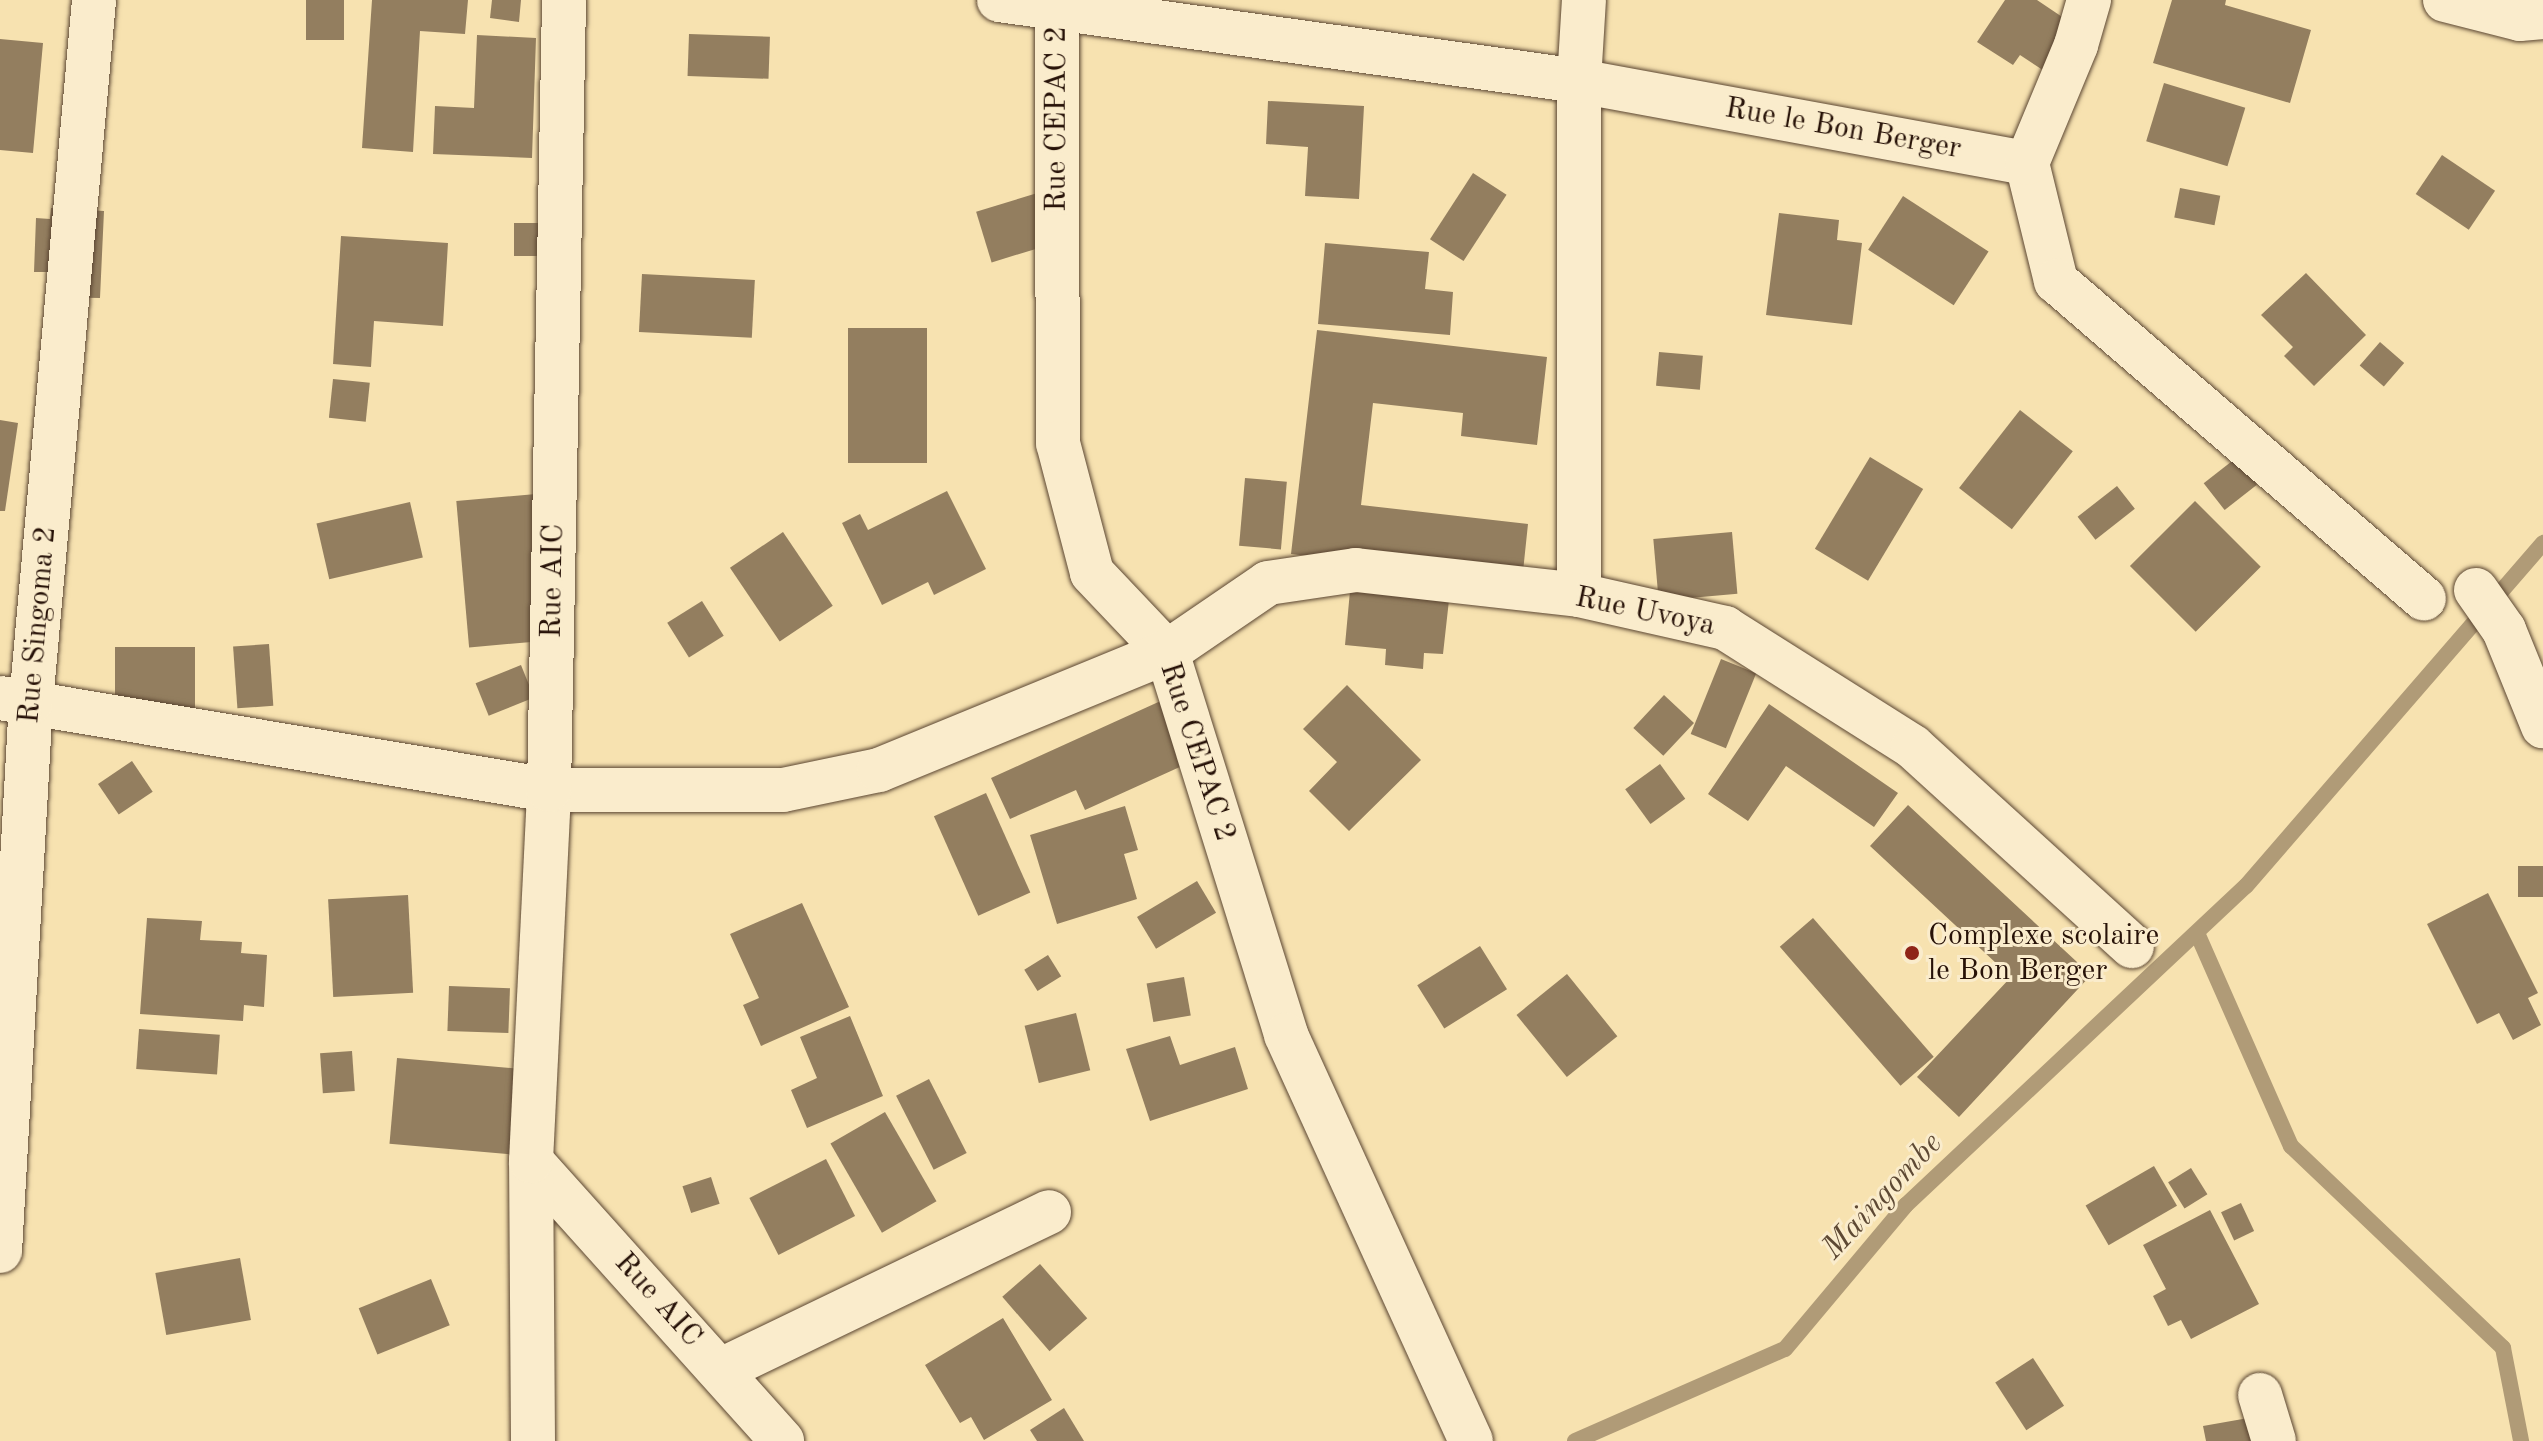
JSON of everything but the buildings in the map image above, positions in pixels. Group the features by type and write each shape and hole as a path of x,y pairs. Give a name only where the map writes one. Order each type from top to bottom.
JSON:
{"street":[{"name":"Rue Singoma 2","path":"0,1251 16,700 94,0"},
{"name":"Rue AIC","path":"533,1441 531,1161 549,790 564,0"},
{"name":"Rue le Bon Berger","path":"999,0 1057,3 1579,81 2027,163"},
{"path":"1579,595 1579,81 1584,0"},
{"path":"2089,0 2076,45 2027,163 2056,281 2424,599"},
{"path":"2445,0 2520,19 2543,17"},
{"name":"Rue CEPAC 2","path":"1057,3 1058,443 1092,573 1167,652 1286,1035 1471,1441"},
{"name":"Rue Uvoya","path":"16,700 549,790 783,790 879,770 1167,652 1268,583 1356,570 1579,595 1725,628 1913,747 2132,946"},
{"path":"2476,590 2504,630 2543,726"},
{"name":"Rue AIC","path":"531,1161 782,1441"},
{"path":"721,1370 1049,1212"},
{"path":"2260,1395 2274,1441"}],"waterway":[{"name":"Maingombe","path":"1575,1441 1785,1349 1906,1205 2246,886 2543,543"},
{"path":"2197,933 2291,1146 2503,1348 2521,1441"}],"place":[{"name":"Complexe scolaire le Bon Berger","path":"1912,953"}]}
